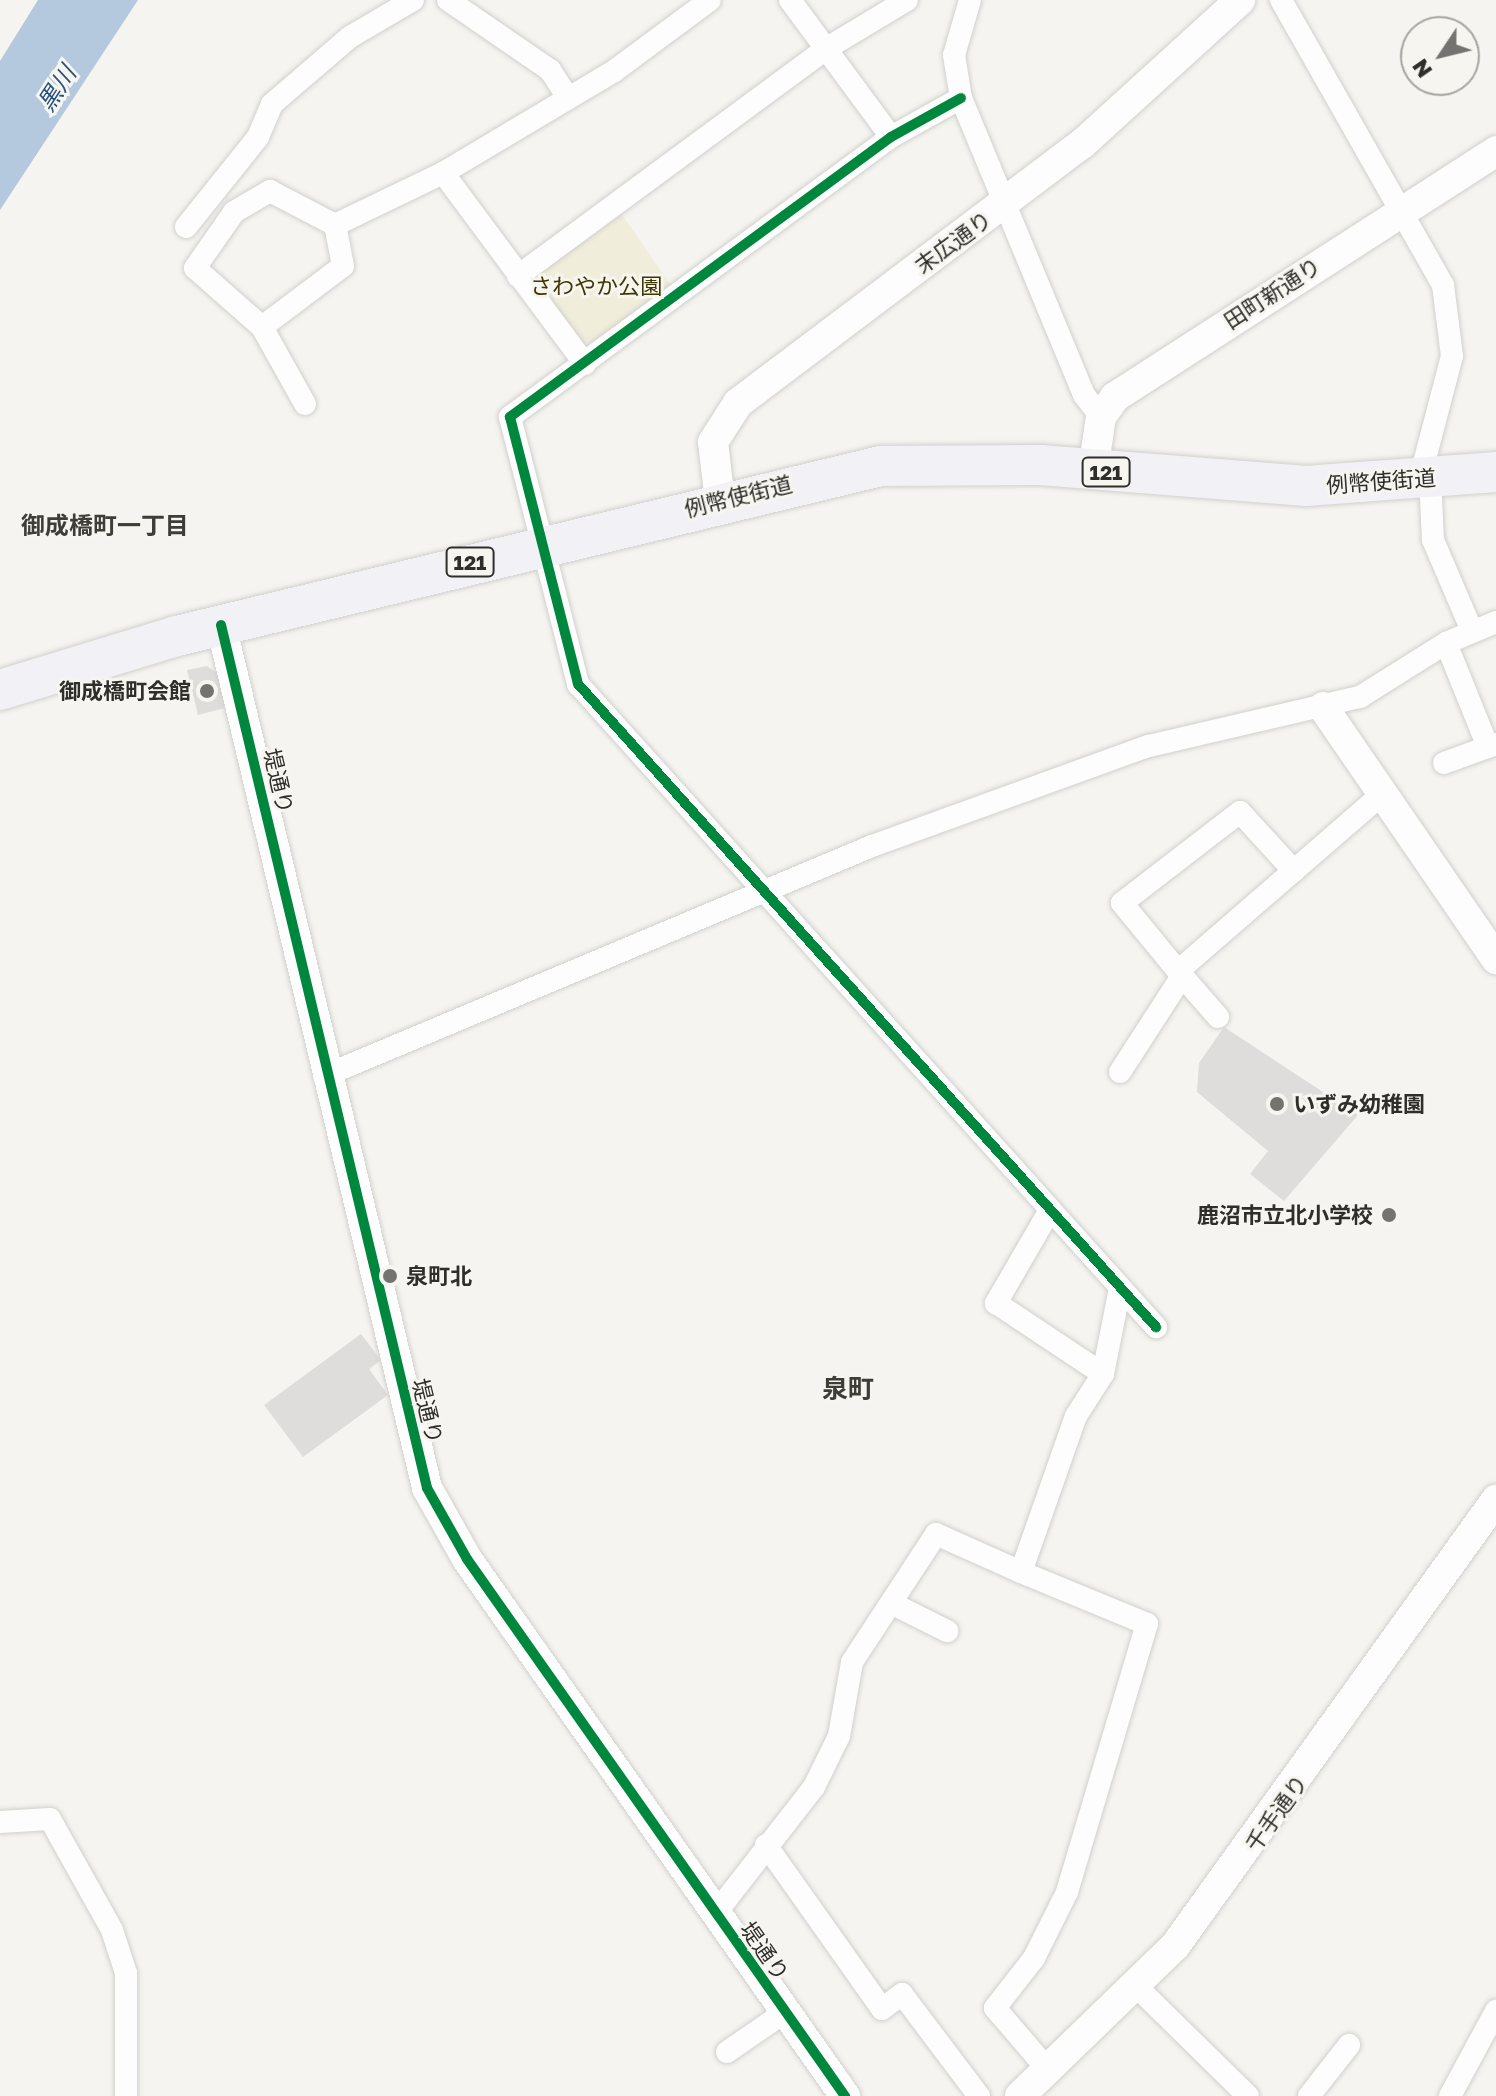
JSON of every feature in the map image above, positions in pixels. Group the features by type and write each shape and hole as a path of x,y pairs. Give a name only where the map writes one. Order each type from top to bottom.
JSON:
{"highway":[{"name":"例幣使街道","path":"0,690 221,625 539,544 881,466 949,461 1306,486 1496,472"}],"street":[{"path":"186,227 258,137 272,104 350,37 413,0"},
{"path":"448,0 550,70 568,98"},
{"path":"335,225 443,173 568,98 710,0"},
{"path":"790,0 829,47 891,137"},
{"path":"518,276 829,47 907,0"},
{"path":"970,0 954,55 961,98 1084,395 1101,417 1093,470"},
{"name":"末広通り","path":"720,501 713,442 738,403 1121,113 1240,0"},
{"path":"1281,0 1405,207 1437,268 1451,336 1425,477 1433,540 1472,631"},
{"path":"961,98 891,137 510,417 539,544 578,684 1156,1327"},
{"name":"田町新通り","path":"1101,417 1138,380 1496,151"},
{"path":"443,173 585,364"},
{"path":"305,404 262,327 195,268 234,212 270,191 335,225"},
{"path":"262,327 343,266 335,225"},
{"path":"324,1076 762,890 1149,746 1360,697 1446,643 1496,622"},
{"name":"堤通り","path":"221,625 324,1076 438,1513 715,1914 845,2096"},
{"path":"1444,763 1492,745 1446,643"},
{"path":"1323,707 1380,796 1496,959"},
{"path":"1120,1072 1180,974 1380,796"},
{"path":"1218,1017 1122,903 1240,812 1294,871"},
{"path":"1050,1210 996,1303 1103,1374"},
{"path":"1021,1572 1076,1416 1103,1374 1120,1288"},
{"name":"千手通り","path":"1020,2096 1138,1988 1284,1803 1496,1500"},
{"path":"715,1914 814,1787 839,1736 852,1662 936,1534 1147,1624 1067,1892 1034,1958 995,2008 1049,2071"},
{"path":"891,1603 947,1631"},
{"path":"0,1822 50,1819 112,1930 126,1973 126,2096"},
{"path":"766,1845 882,2009 902,1994 979,2096"},
{"path":"1138,1988 1248,2096"},
{"path":"1450,2096 1496,2011"},
{"path":"727,2052 785,2012"},
{"path":"1309,2096 1349,2045"}],"green space":[{"name":"さわやか公園","path":"620,212 671,285 595,343 578,342 538,286 541,271"}],"water":[{"name":"黒川","path":"38,0 138,0 0,210 0,61"}],"building":[{"name":"御成橋町会館","path":"207,666 218,674 225,708 198,715 187,670"},
{"name":"いずみ幼稚園","path":"1224,1027 1358,1115 1284,1201 1250,1174 1268,1151 1197,1092 1199,1063"},
{"path":"361,1334 381,1360 369,1369 388,1395 303,1457 264,1405"}],"cycle path":[{"path":"961,98 891,137 510,417 578,684 1156,1327"},
{"path":"221,625 427,1488 467,1559 845,2096"}],"place":[{"name":"御成橋町会館","path":"207,691"},
{"name":"いずみ幼稚園","path":"1277,1104"},
{"name":"鹿沼市立北小学校","path":"1389,1215"},
{"name":"泉町北","path":"390,1276"}],"district":[{"name":"御成橋町一丁目","path":"105,525"},
{"name":"泉町","path":"848,1389"}]}
